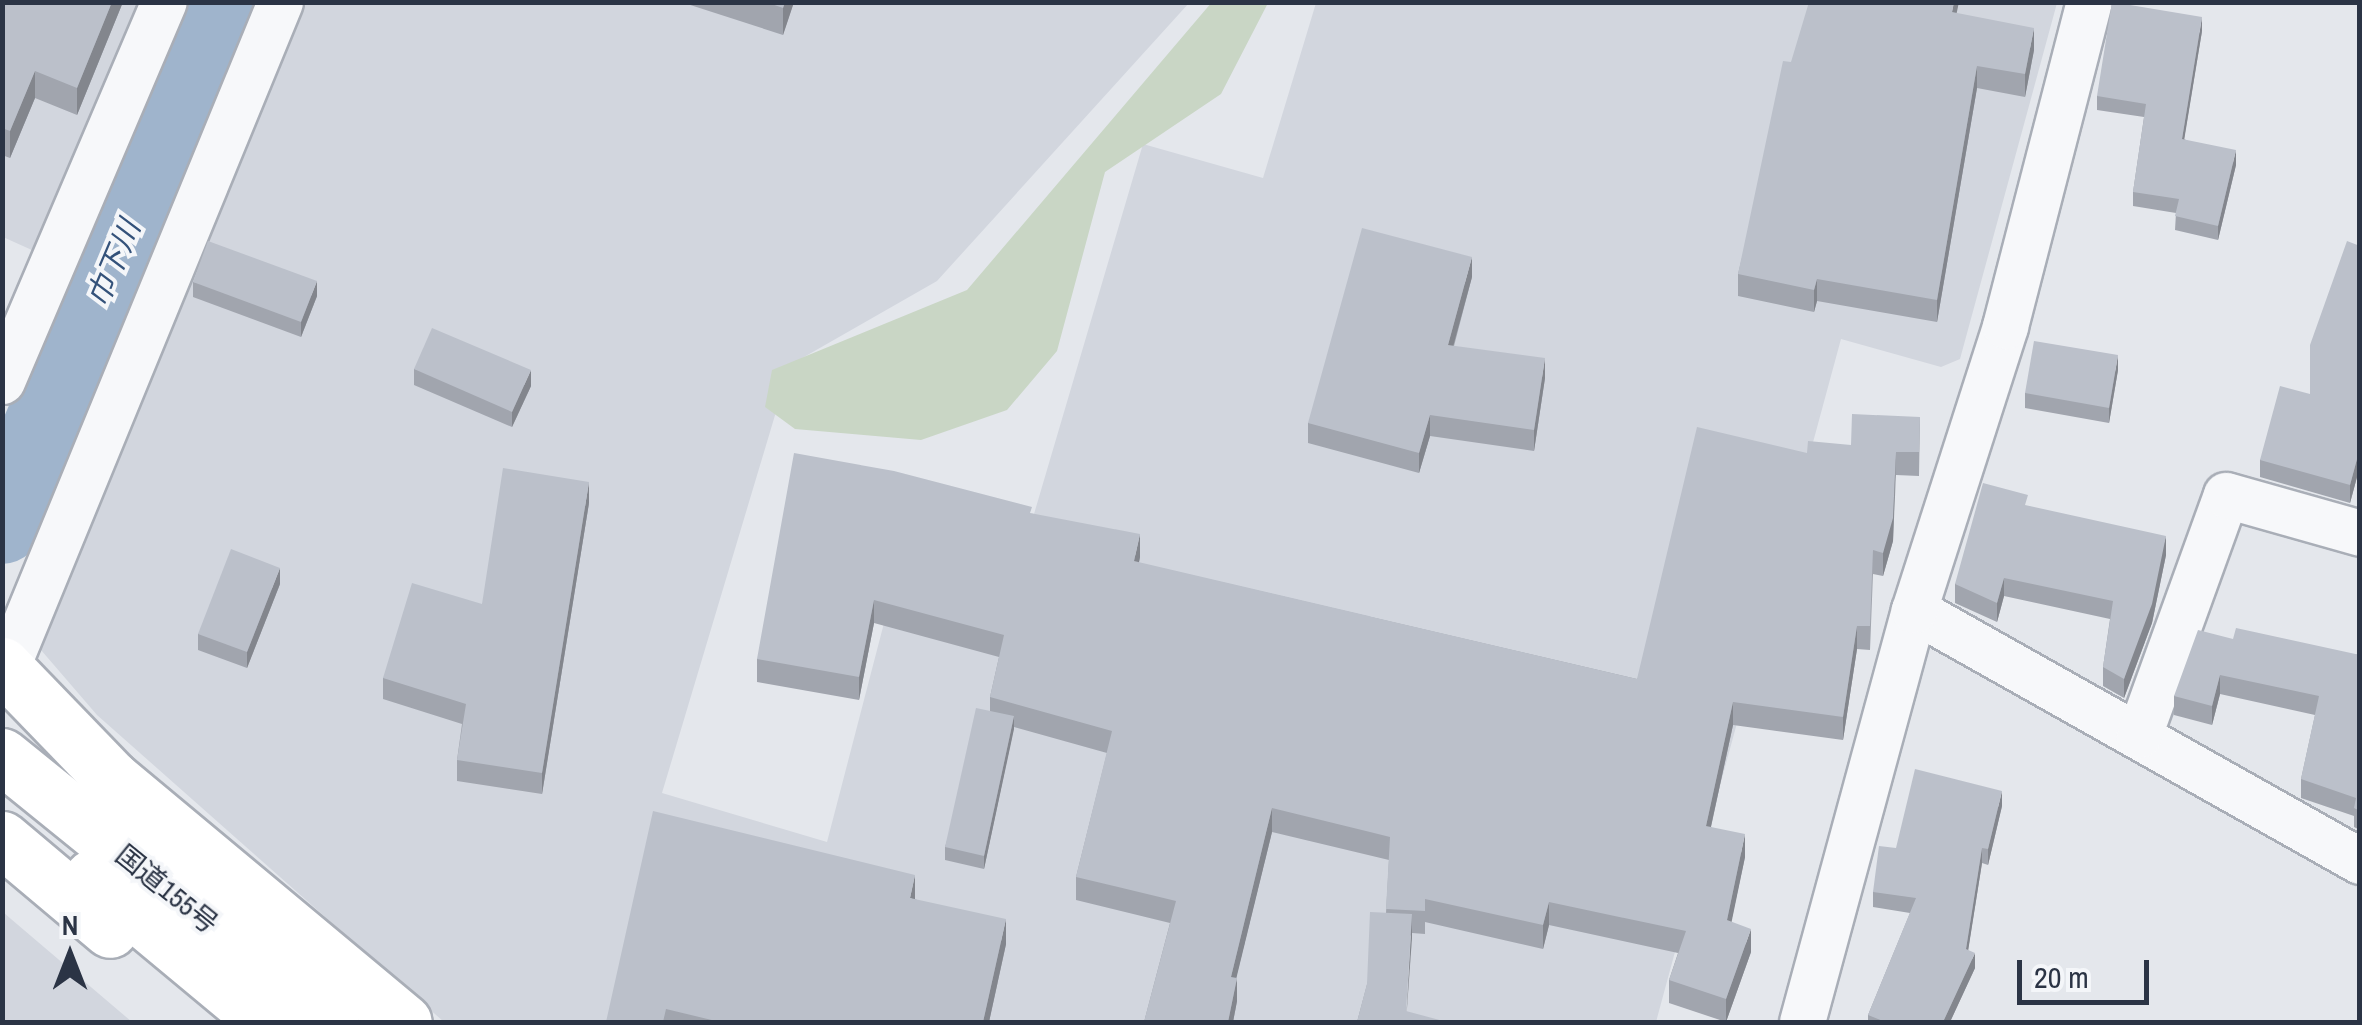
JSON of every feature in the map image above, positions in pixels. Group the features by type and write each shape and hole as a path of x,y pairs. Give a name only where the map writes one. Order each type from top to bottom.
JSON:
{"highway":[{"path":"4,667 111,778 404,1022"},
{"name":"国道155号","path":"2,756 331,1022"},
{"name":"国道155号","path":"2,802 266,1022"},
{"path":"2,839 220,1022"}],"street":[{"path":"2,381 164,2"},
{"path":"4,667 280,2"},
{"path":"1802,1022 1914,610 2005,326 2088,2"},
{"path":"2139,735 2226,495 2360,533"},
{"path":"1914,610 2360,861"}],"shaded area":[{"path":"2,3 1189,3 937,281 790,365 662,793 827,842 921,481 1034,514 1143,144 1263,178 1316,3 2057,3 1960,359 1941,367 1841,339 1656,1022 444,1022 97,715 41,650 178,316 3,237"},
{"path":"3,912 11,919 132,1022 3,1022"}],"green space":[{"path":"1212,2 1268,3 1221,94 1105,172 1057,351 1007,410 921,440 795,429 765,407 772,370 967,290"}],"building":[{"path":"2,2 112,2 77,88 35,71 10,131 2,128"},
{"path":"1809,2 1954,2 1952,12 2034,28 2025,74 1977,66 1937,300 1817,279 1814,290 1738,274 1783,61 1791,62"},
{"path":"2112,2 2202,17 2182,139 2236,150 2218,226 2175,216 2179,199 2133,192 2146,104 2097,96"},
{"path":"1362,228 1472,257 1448,345 1545,358 1534,430 1430,415 1419,453 1308,423"},
{"path":"208,241 317,281 301,322 193,282"},
{"path":"2347,241 2360,246 2360,448 2350,485 2260,460 2280,386 2310,394 2310,345"},
{"path":"432,328 531,370 512,412 414,369"},
{"path":"2034,341 2118,355 2109,408 2025,393"},
{"path":"1852,414 1920,417 1919,452 1896,452 1893,518 1883,553 1873,550 1870,626 1857,626 1843,717 1733,702 1706,826 1745,834 1727,920 1751,929 1726,999 1669,980 1686,931 1549,902 1543,925 1425,899 1425,911 1386,909 1390,837 1272,808 1231,977 1237,978 1228,1022 1144,1022 1176,901 1076,877 1112,731 990,697 1004,635 874,600 859,677 757,659 794,453 894,471 1032,507 1030,513 1140,534 1134,561 1637,679 1697,427 1807,453 1808,441 1851,445"},
{"path":"503,468 589,482 542,773 457,760 466,704 383,678 412,583 482,604"},
{"path":"1983,483 2028,495 2025,505 2166,536 2152,604 2124,679 2103,667 2113,601 2004,578 1997,603 1955,584"},
{"path":"231,549 280,568 247,652 198,634"},
{"path":"2236,628 2360,655 2360,811 2354,808 2356,798 2301,779 2319,696 2220,675 2212,706 2174,696 2198,630 2233,639"},
{"path":"976,708 1014,716 984,856 945,847"},
{"path":"1915,769 2002,791 1988,849 1982,848 1966,949 1975,953 1943,1022 1882,1022 1868,1015 1916,898 1873,892 1879,846 1896,848"},
{"path":"653,811 915,875 910,898 1006,919 983,1022 720,1022 666,1009 663,1022 606,1022"},
{"path":"1370,912 1412,914 1406,1011 1447,1022 1357,1022 1367,984"}],"waterway":[{"name":"巾下川","path":"2,524 224,2"}]}
